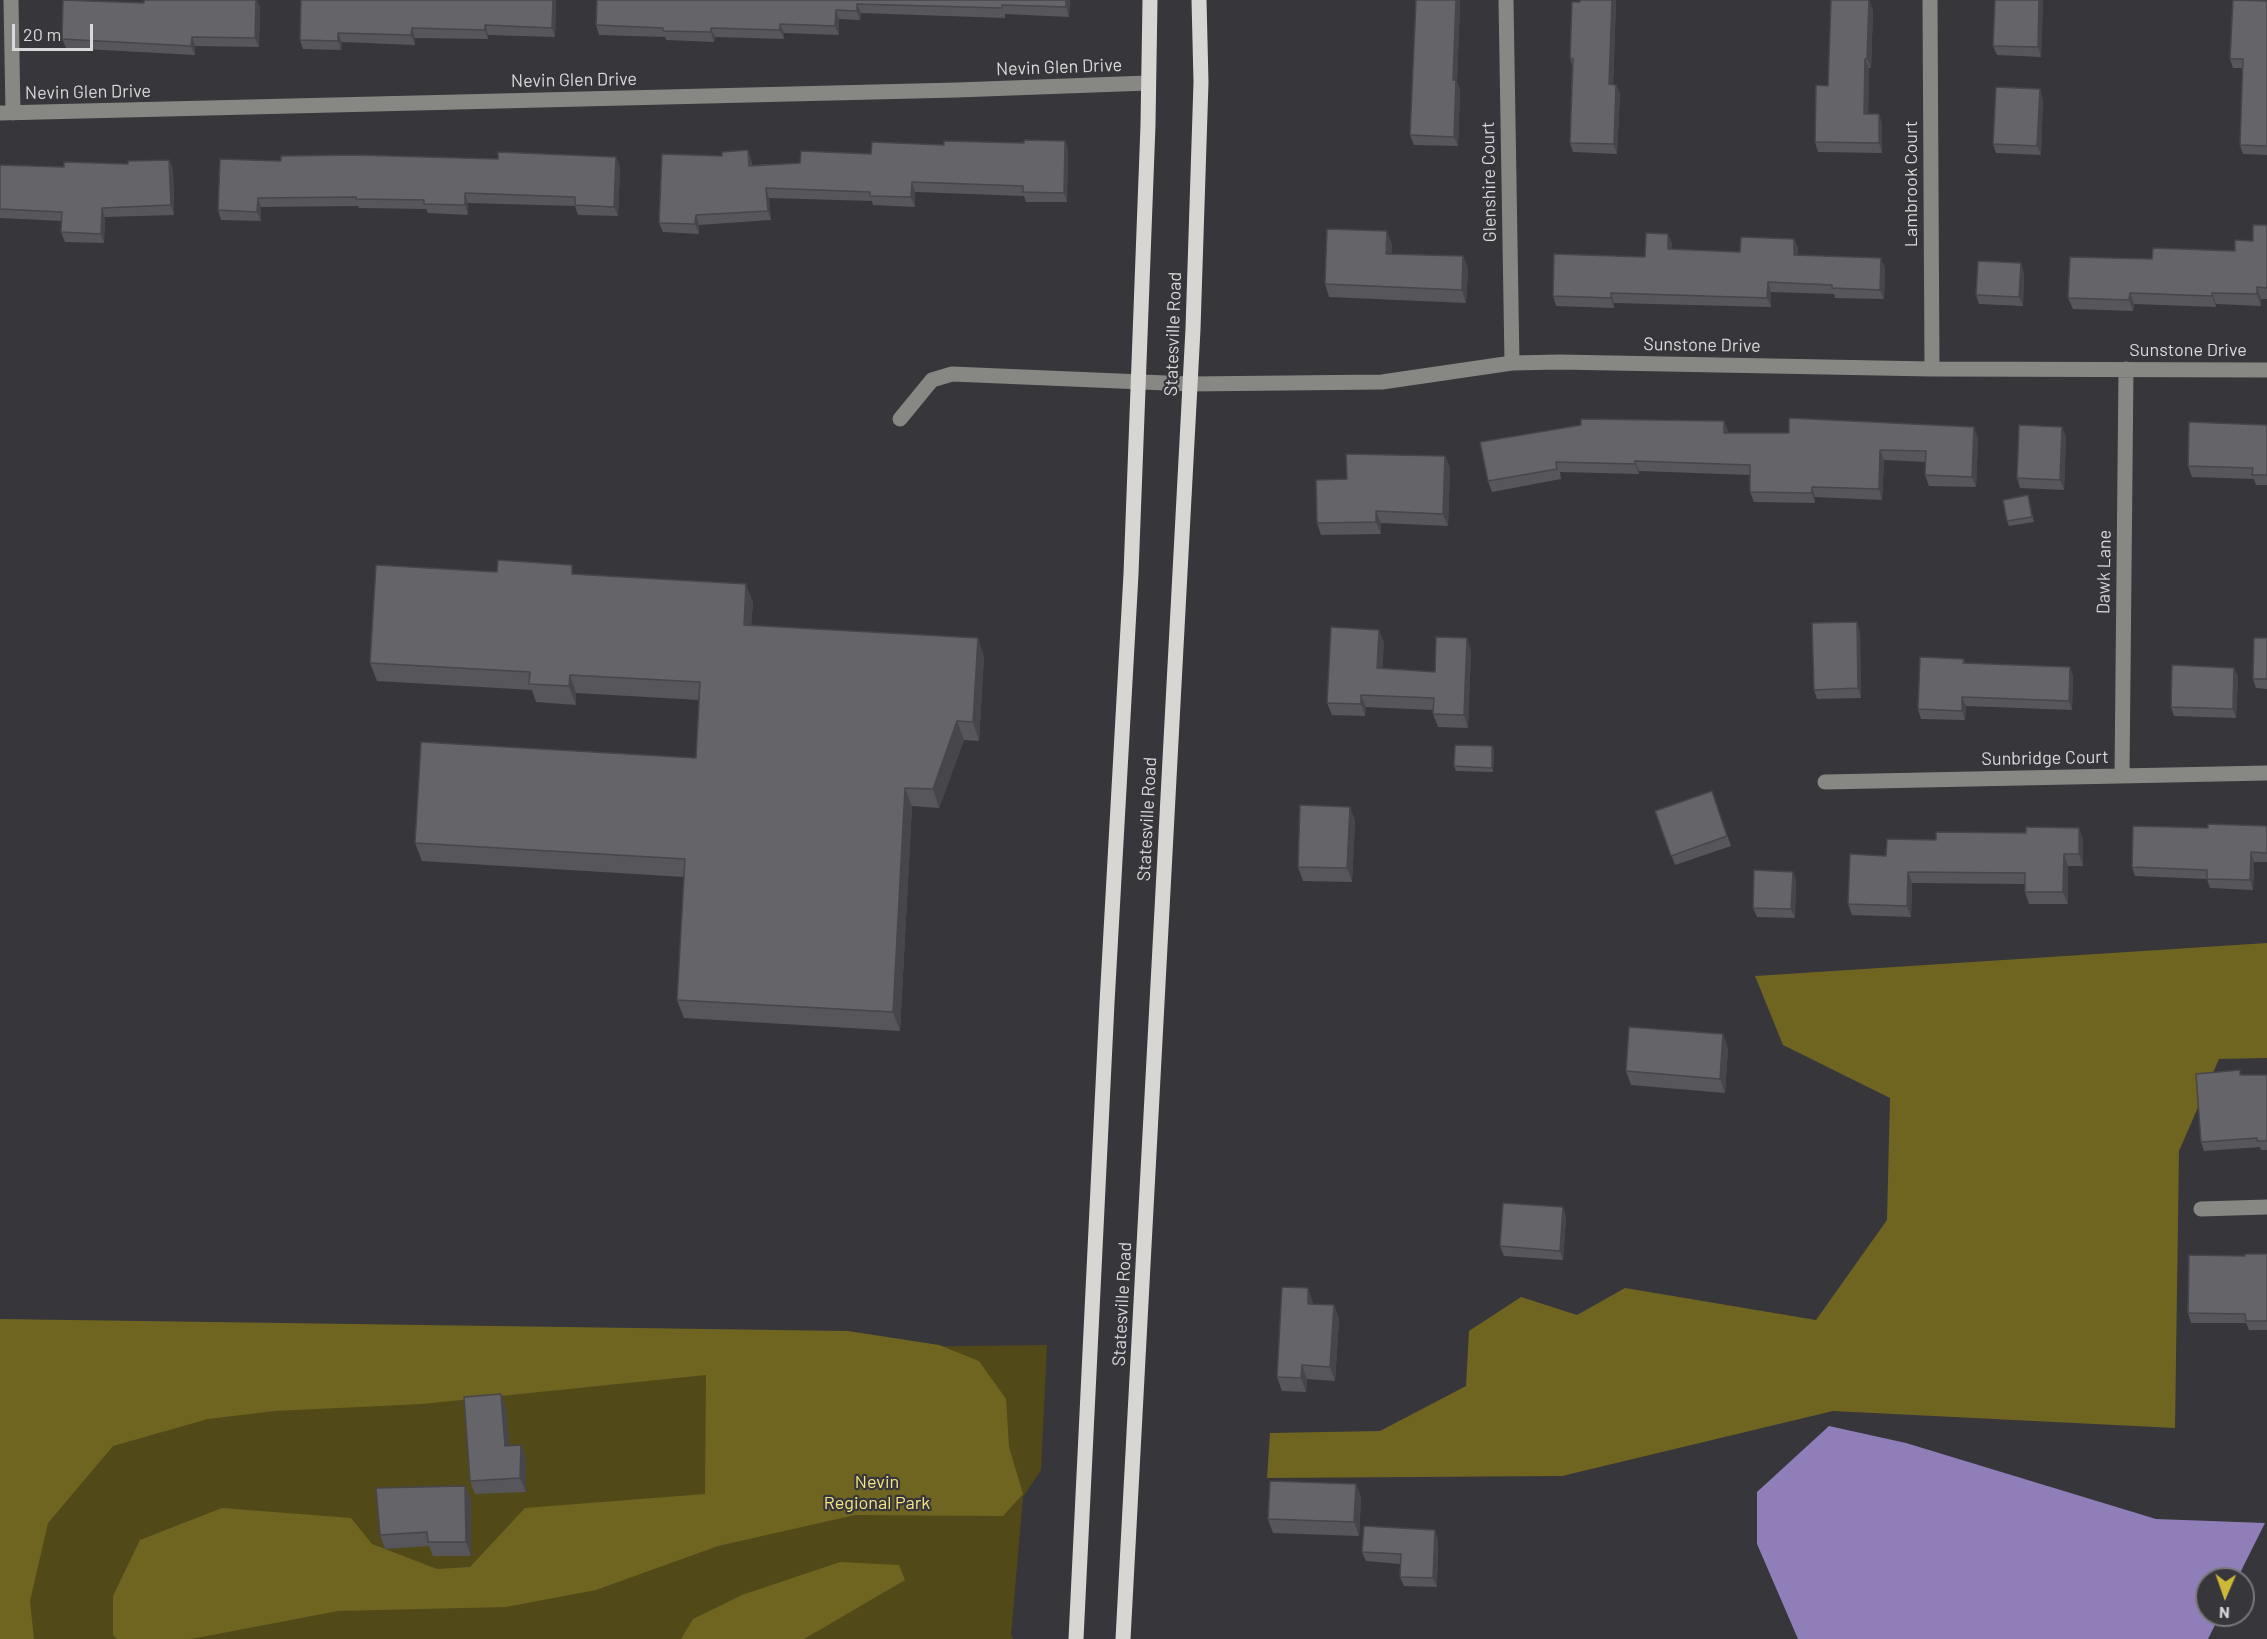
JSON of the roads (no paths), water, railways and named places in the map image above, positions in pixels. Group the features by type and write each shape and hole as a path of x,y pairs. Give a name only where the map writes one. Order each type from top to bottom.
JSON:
{"main road":[{"name":"Statesville Road","path":"1076,1639 1131,563 1150,0"},
{"name":"Statesville Road","path":"1123,1639 1190,384 1201,82 1199,0"}],"street":[{"path":"6,113 11,0"},
{"name":"Glenshire Court","path":"1506,0 1512,363"},
{"name":"Lambrook Court","path":"1930,0 1932,369"},
{"name":"Nevin Glen Drive","path":"6,113 957,90 1148,83"},
{"name":"Sunstone Drive","path":"900,419 932,380 952,374 1190,384 1382,382 1512,363 1559,362 1932,369 2267,370"},
{"name":"Dawk Lane","path":"2122,776 2126,369"},
{"name":"Sunbridge Court","path":"1825,782 2267,773"},
{"path":"2201,1209 2267,1207"}],"park label":[{"name":"Nevin Regional Park","path":"877,1492"}]}
